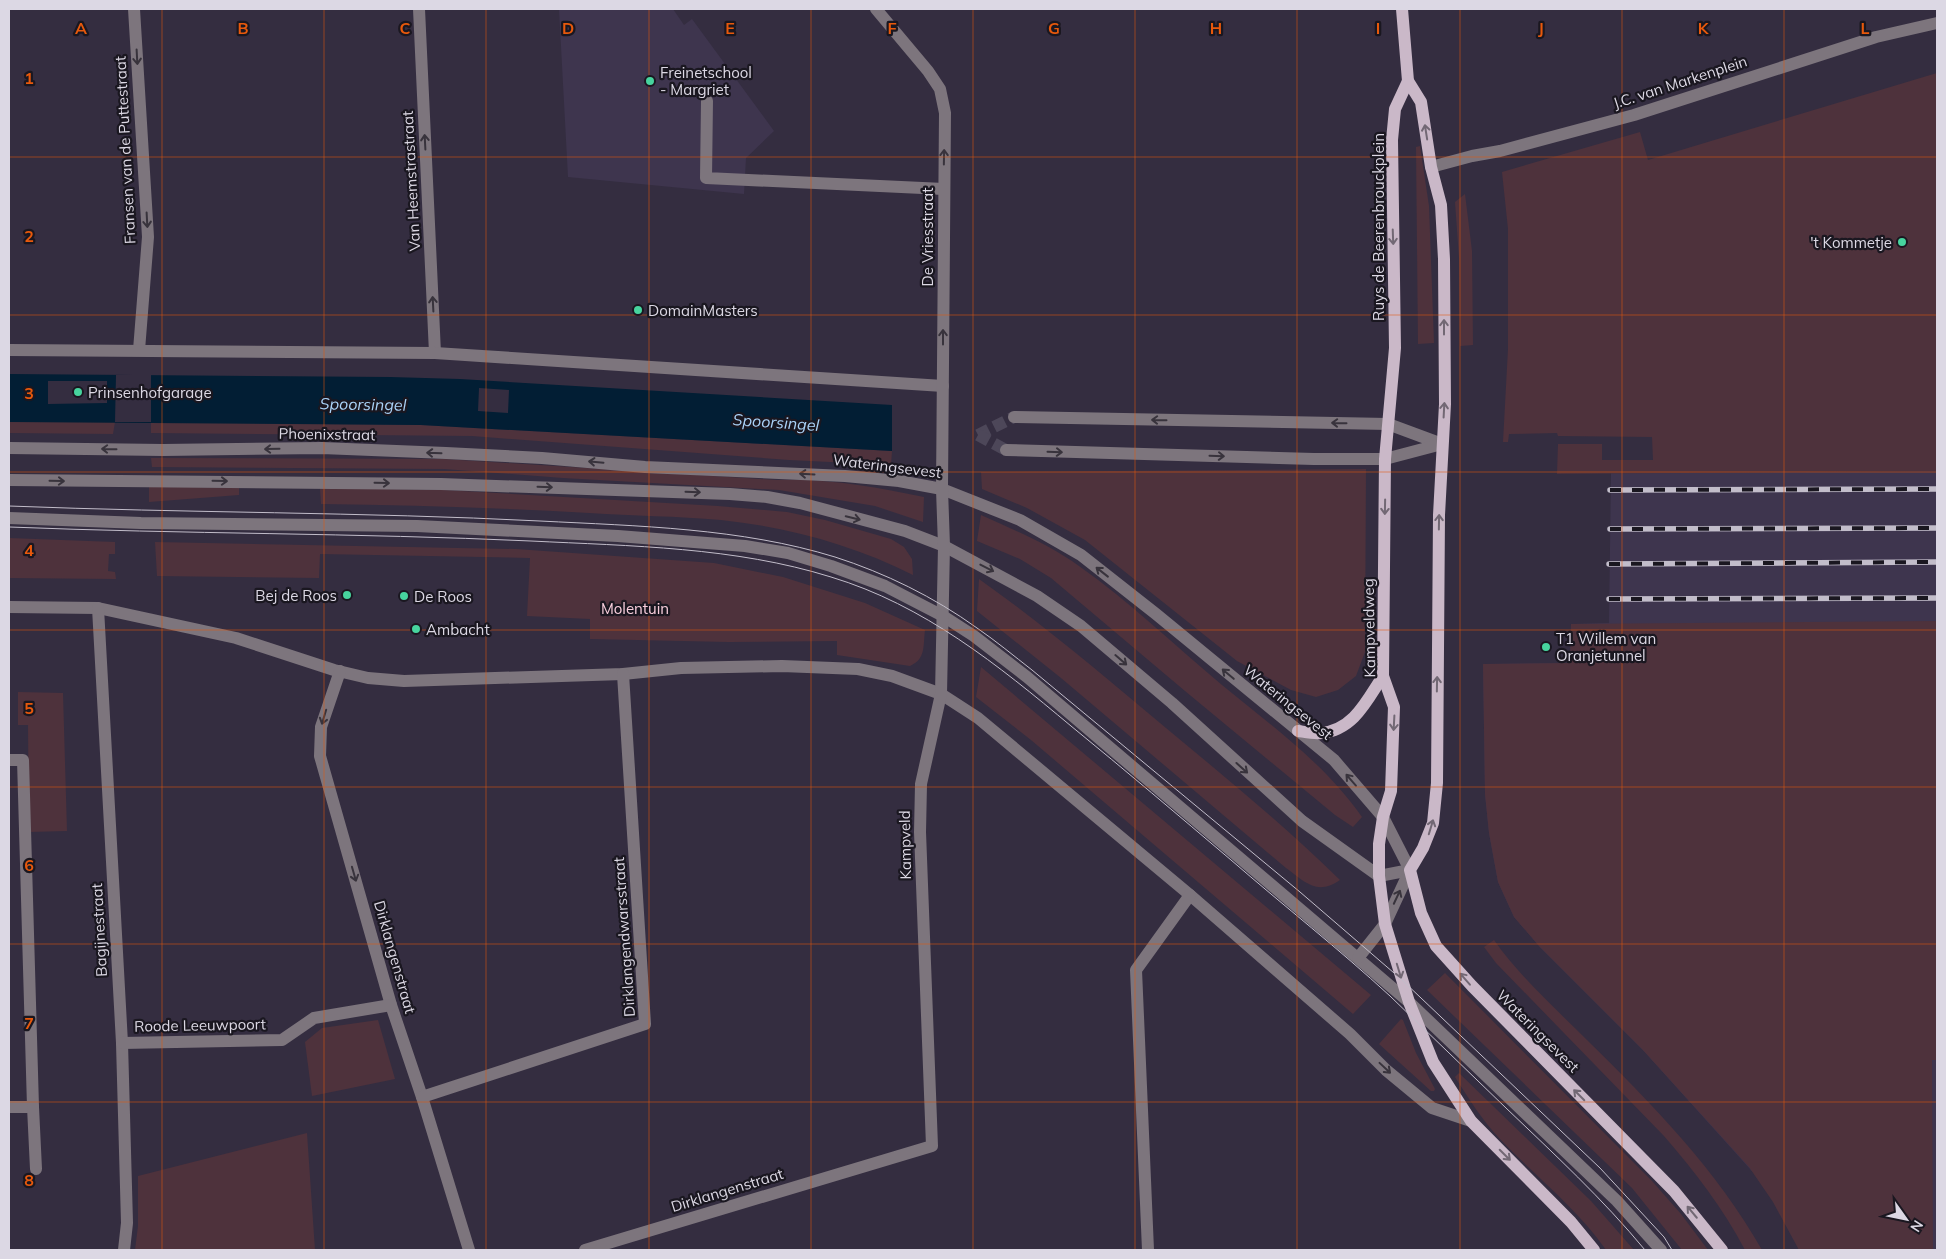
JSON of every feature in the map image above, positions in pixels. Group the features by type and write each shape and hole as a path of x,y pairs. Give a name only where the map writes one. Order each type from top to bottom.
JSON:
{"main road":[{"name":"Ruys de Beerenbrouckplein","path":"1402,9 1408,81 1421,102 1431,167 1441,205 1444,259 1445,404 1442,444"},
{"name":"Ruys de Beerenbrouckplein","path":"1394,376 1392,140 1395,109 1408,81"},
{"name":"Kampveldweg","path":"1379,876 1379,844 1391,791 1394,707 1383,676 1385,459 1394,376"},
{"path":"1410,870 1423,848 1433,823 1437,783 1439,515 1442,444"},
{"path":"1298,731 1320,734 1346,725 1355,718 1383,676"},
{"name":"Wateringsevest","path":"1410,870 1421,912 1436,946 1472,986 1674,1191 1722,1250"},
{"path":"1379,876 1385,924 1410,1002 1433,1062 1471,1120 1571,1222 1594,1250"}],"street":[{"name":"Fransen van de Puttestraat","path":"134,9 148,237 139,350"},
{"name":"Van Heemstrastraat","path":"419,9 435,353"},
{"name":"De Vriesstraat","path":"876,9 928,71 940,89 945,113 942,489"},
{"name":"J.C. van Markenplein","path":"1431,167 1500,151 1634,115 1876,37 1937,23"},
{"path":"707,101 706,178 944,189"},
{"path":"9,350 435,353 943,386"},
{"path":"1014,417 1388,424 1442,444"},
{"path":"1006,450 1314,459 1385,459 1442,444"},
{"name":"Phoenixstraat","path":"9,448 163,450 322,448 542,458 645,467"},
{"name":"Wateringsevest","path":"645,467 845,476 899,481 942,489 1020,520 1081,555 1334,760 1384,817 1410,870"},
{"path":"9,480 441,484 644,490 767,497 800,503 905,532 944,546 1022,588 1081,626 1172,703 1302,821 1379,876 1410,870"},
{"name":"Kampveld","path":"878,1161 932,1146 920,832 921,784 941,694 944,546 942,489"},
{"path":"9,518 141,523 416,526 618,536 745,546 788,553 831,566 885,586 943,616 974,636 1027,677 1410,1002 1617,1201 1661,1250"},
{"path":"9,607 98,608 236,638 334,670 368,678 404,681 623,674 682,668 755,666 858,669 892,676 941,694 978,718 1190,895 1350,1034 1386,1070 1432,1108 1471,1120"},
{"name":"Bagijnestraat","path":"98,608 122,1043 127,1223 124,1250"},
{"name":"Dirklangenstraat","path":"340,671 321,727 320,756 391,1005 422,1097 469,1250"},
{"name":"Dirklangendwarsstraat","path":"422,1097 646,1024 623,674"},
{"path":"9,760 23,760 36,1169"},
{"path":"1358,958 1385,924 1410,870"},
{"path":"1148,1250 1136,970 1190,895"},
{"name":"Roode Leeuwpoort","path":"122,1043 282,1040 314,1018 391,1005"},
{"path":"9,1107 33,1107"},
{"name":"Dirklangenstraat","path":"585,1250 878,1161"}],"shaded area":[{"name":"Freinetschool - Margriet","path":"559,9 673,9 684,25 692,19 774,131 746,158 744,194 568,177"},
{"path":"1937,471 1937,1250 1823,1250 1642,1049 1539,946 1514,917 1498,882 1489,833 1485,794 1483,664 1570,663 1571,624 1609,623 1611,473"}],"green space":[{"path":"1937,73 1937,471 1557,474 1558,444 1602,444 1602,460 1653,460 1652,437 1558,436 1557,433 1509,434 1508,442 1503,442 1508,349 1508,229 1502,172 1640,132 1648,160"},
{"path":"1420,146 1429,206 1434,343 1418,344 1416,147"},
{"path":"1465,194 1472,251 1473,345 1460,346 1459,258 1455,202"},
{"path":"9,422 115,422 113,434 9,433"},
{"path":"151,422 421,425 892,451 891,465 789,460 472,436 151,433"},
{"path":"151,458 444,459 777,480 814,480 924,497 923,522 875,506 779,490 563,478 444,469 152,467"},
{"path":"1366,469 1365,652 1356,676 1338,690 1316,697 1291,690 1237,661 1085,540 1027,508 982,489 981,472"},
{"path":"149,486 239,488 239,495 149,502"},
{"path":"320,488 444,490 718,506 787,512 825,520 891,539 904,547 912,559 913,575 891,564 844,546 771,527 746,523 688,518 522,510 321,504"},
{"path":"981,515 1031,538 1068,558 1116,594 1222,685 1297,746 1332,780 1362,817 1353,827 1335,815 1051,578 1020,559 977,541"},
{"path":"9,538 115,542 115,554 109,554 108,571 115,572 116,579 9,578"},
{"name":"Molentuin","path":"155,542 516,549 714,563 783,577 865,603 925,630 924,647 919,660 910,666 837,655 837,641 729,642 590,639 590,619 527,616 530,558 320,554 319,578 157,576"},
{"path":"979,579 1074,652 1210,765 1276,821 1340,880 1332,885 1318,887 1299,878 1061,678 977,611"},
{"path":"1937,621 1937,1060 1932,1060 1933,1250 1799,1250 1773,1202 1749,1167 1642,1049 1539,946 1514,917 1498,882 1489,833 1485,794 1483,664 1570,663 1571,624"},
{"path":"981,667 1371,995 1353,1014 1031,740 976,697"},
{"path":"18,692 63,693 67,831 29,832 28,725 18,725"},
{"path":"1494,940 1526,979 1659,1113 1682,1139 1725,1192 1762,1250 1745,1250 1708,1191 1664,1136 1496,963 1484,947"},
{"path":"1445,973 1652,1181 1681,1214 1708,1250 1682,1250 1632,1188 1427,990"},
{"path":"1401,1019 1435,1089 1434,1091 1431,1091 1379,1044"},
{"path":"378,1020 395,1079 312,1096 305,1042 322,1028"},
{"path":"1459,1073 1591,1201 1634,1250 1606,1250 1569,1206 1493,1132 1455,1077"},
{"path":"307,1133 315,1250 135,1250 138,1226 138,1176"}],"water":[{"name":"Spoorsingel","path":"9,374 460,379 892,405 892,451 421,425 9,422","holes":["48,381 107,381 107,403 48,404","479,388 509,390 508,413 478,411"]}],"pier":[{"path":"116,375 151,375 151,422 115,422"}],"tunnel":[{"path":"978,435 1014,417"},
{"path":"978,435 1006,450"}],"tram line":[{"path":"9,506 474,518 689,530 726,534 799,547 835,557 891,578 944,606 998,643 1300,892 1401,979 1600,1168 1664,1237 1672,1250"},
{"path":"9,527 466,538 645,547 758,559 831,577 865,589 929,620 988,659 1044,703 1331,944 1390,996 1560,1160 1645,1250"}],"railway":[{"path":"1610,490 1937,489"},
{"path":"1610,529 1937,528"},
{"path":"1609,564 1937,562"},
{"path":"1609,599 1937,598"}],"place":[{"name":"Freinetschool - Margriet","path":"650,81"},
{"name":"'t Kommetje","path":"1902,242"},
{"name":"DomainMasters","path":"638,310"},
{"name":"Prinsenhofgarage","path":"78,392"},
{"name":"Bej de Roos","path":"347,595"},
{"name":"De Roos","path":"404,596"},
{"name":"Ambacht","path":"416,629"},
{"name":"T1 Willem van Oranjetunnel","path":"1546,647"}]}
